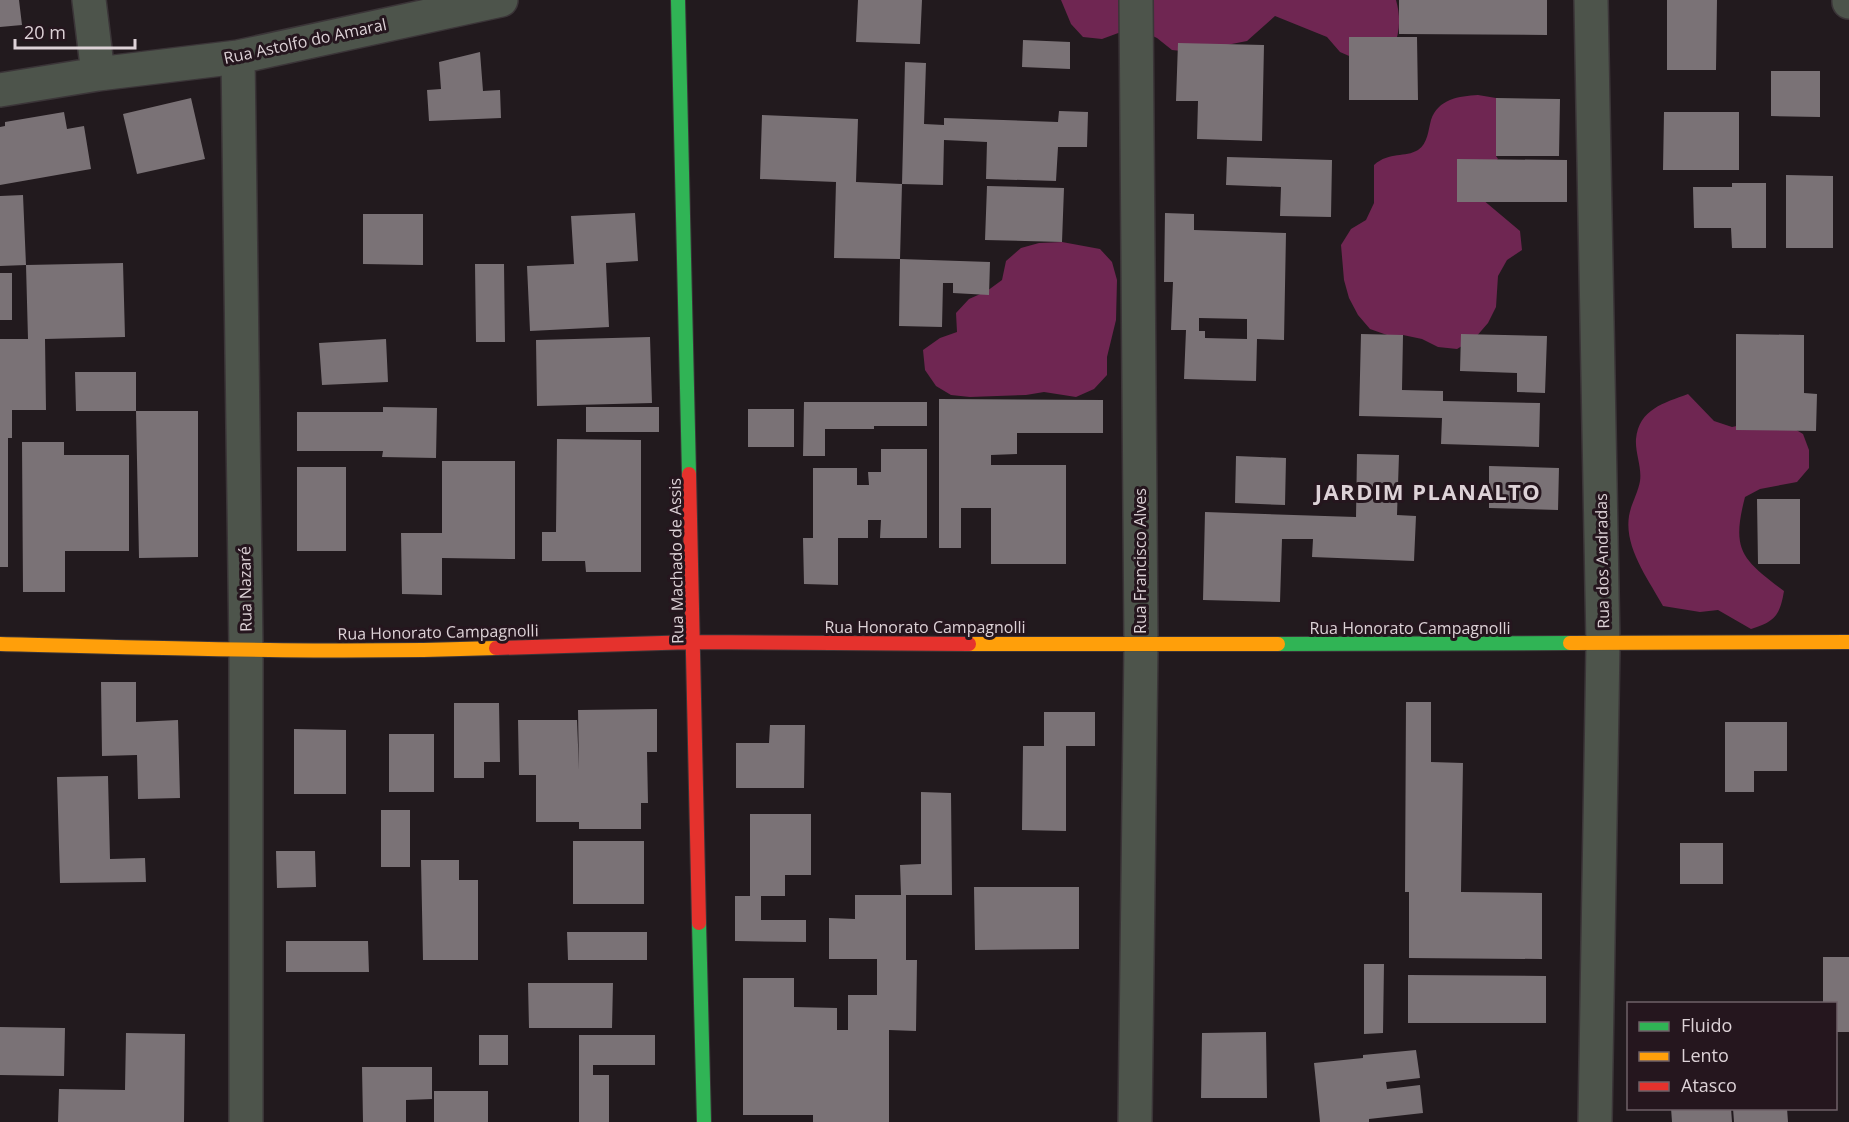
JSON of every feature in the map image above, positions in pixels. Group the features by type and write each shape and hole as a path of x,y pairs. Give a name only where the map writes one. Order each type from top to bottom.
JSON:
{"street":[{"path":"89,0 98,74"},
{"name":"Rua Astolfo do Amaral","path":"0,90 98,74 238,57 501,0"},
{"name":"Rua Machado de Assis","path":"678,0 704,1122"},
{"name":"Rua Francisco Alves","path":"1135,1122 1141,645 1137,0"},
{"name":"Rua dos Andradas","path":"1592,0 1603,644 1595,1122"},
{"name":"Rua Nazaré","path":"238,57 246,650 246,1122"},
{"name":"Rua Honorato Campagnolli","path":"0,644 246,650 417,651 694,642 1141,645 1849,642"}],"shaded area":[{"path":"1061,0 1396,0 1399,25 1393,49 1356,59 1340,52 1327,37 1275,16 1247,41 1191,52 1172,50 1157,38 1140,30 1121,32 1102,39 1083,37 1071,24"},
{"path":"1478,95 1496,98 1496,156 1498,159 1478,174 1476,194 1520,231 1522,250 1507,260 1498,276 1496,307 1488,323 1475,338 1457,349 1438,347 1422,339 1403,335 1387,335 1370,329 1358,315 1349,298 1344,280 1341,245 1351,229 1366,220 1374,203 1374,165 1386,158 1418,150 1426,140 1434,113 1444,103 1464,96"},
{"path":"1062,242 1100,249 1112,262 1117,280 1116,320 1107,357 1107,375 1094,389 1076,397 1044,392 970,397 951,395 936,386 925,370 923,350 940,338 957,332 956,313 969,299 987,291 1002,280 1006,261 1021,248 1039,243"},
{"path":"1688,394 1714,421 1732,427 1769,419 1788,425 1803,434 1809,450 1809,468 1797,482 1760,489 1745,497 1739,530 1744,552 1758,570 1784,591 1781,606 1775,616 1766,623 1751,629 1718,610 1700,612 1663,606 1639,563 1630,540 1629,516 1640,481 1636,444 1638,429 1647,414 1654,409"}],"building":[{"path":"0,0 19,0 22,25 0,27"},
{"path":"858,0 922,0 920,44 856,42"},
{"path":"1399,0 1547,0 1547,35 1399,34"},
{"path":"1667,0 1717,0 1716,70 1667,70"},
{"path":"1349,37 1417,37 1418,100 1349,100"},
{"path":"1023,40 1070,42 1070,69 1022,67"},
{"path":"1178,43 1264,45 1262,141 1197,139 1198,101 1176,101"},
{"path":"480,52 483,91 500,90 501,118 429,121 427,90 441,89 439,62"},
{"path":"905,62 926,63 924,124 944,125 944,118 1058,122 1059,111 1088,112 1087,147 1058,147 1056,181 986,179 987,142 944,140 943,185 902,184"},
{"path":"1771,71 1820,71 1820,117 1771,116"},
{"path":"191,98 205,159 137,174 123,114"},
{"path":"1496,98 1560,99 1559,156 1496,156"},
{"path":"64,112 67,129 84,126 91,169 0,185 0,127 5,126 5,122"},
{"path":"1664,112 1739,112 1739,170 1663,170"},
{"path":"762,115 858,119 856,182 902,184 900,259 834,258 836,182 760,179"},
{"path":"1227,157 1332,160 1331,217 1280,216 1281,187 1226,185"},
{"path":"1457,159 1567,160 1567,202 1457,202"},
{"path":"1786,175 1833,176 1833,248 1786,248"},
{"path":"1732,183 1766,183 1766,248 1732,248 1731,228 1694,228 1693,187 1732,187"},
{"path":"987,186 1064,188 1062,242 985,240"},
{"path":"23,195 26,265 0,266 0,196"},
{"path":"635,213 638,261 606,263 609,327 530,331 527,266 574,264 571,216"},
{"path":"1165,213 1194,214 1194,230 1286,233 1284,340 1257,339 1256,381 1184,379 1186,330 1171,330 1173,282 1164,282","holes":["1199,318 1247,319 1247,339 1205,338 1205,331 1199,331"]},
{"path":"363,214 423,214 423,265 363,264"},
{"path":"900,259 990,262 989,295 953,293 953,283 943,283 942,327 899,326"},
{"path":"123,263 125,337 45,339 46,410 12,410 12,438 8,438 8,567 0,567 0,339 28,339 26,265"},
{"path":"475,264 504,264 505,342 476,342"},
{"path":"0,273 12,273 12,320 0,320"},
{"path":"1361,334 1403,335 1402,390 1443,391 1443,401 1540,403 1539,447 1441,444 1442,418 1359,416"},
{"path":"1461,334 1547,336 1545,393 1517,392 1517,373 1460,371"},
{"path":"1736,334 1804,335 1804,393 1817,394 1816,431 1736,430"},
{"path":"650,337 652,403 537,406 536,340"},
{"path":"386,339 388,382 322,385 319,343"},
{"path":"75,372 136,372 136,411 76,411"},
{"path":"939,399 1103,400 1103,433 1017,433 1017,454 991,455 991,465 1066,465 1066,564 991,564 991,508 961,508 961,548 939,548"},
{"path":"804,402 927,402 927,426 825,429 825,456 803,456"},
{"path":"383,407 437,408 436,458 382,457 383,451 297,451 297,412 383,412"},
{"path":"586,407 659,407 659,432 586,432"},
{"path":"748,409 794,409 794,447 748,447"},
{"path":"136,411 198,411 198,557 139,558"},
{"path":"557,439 641,440 641,572 586,572 585,561 542,561 542,532 556,532"},
{"path":"22,442 64,442 64,455 129,455 129,551 65,551 65,592 23,592"},
{"path":"881,449 927,449 927,538 880,538 881,520 868,520 868,538 838,538 838,585 804,584 803,538 813,538 813,468 857,468 857,485 869,485 868,472 881,472"},
{"path":"1357,454 1399,455 1397,515 1416,516 1414,561 1312,557 1313,539 1282,539 1280,602 1203,600 1205,512 1356,517"},
{"path":"1236,456 1286,458 1285,505 1235,503"},
{"path":"442,461 515,461 515,559 442,558 442,595 402,594 401,533 442,533"},
{"path":"1489,466 1559,468 1558,510 1489,508"},
{"path":"297,467 346,467 346,551 297,551"},
{"path":"1757,499 1800,499 1800,564 1758,564"},
{"path":"101,682 136,682 136,722 178,720 180,798 138,799 137,755 102,756"},
{"path":"1406,702 1431,702 1431,762 1463,763 1461,892 1542,893 1542,959 1409,958 1409,892 1405,892"},
{"path":"454,703 499,703 500,762 484,762 484,778 454,778"},
{"path":"657,709 657,752 647,752 648,803 641,803 641,829 579,829 579,822 536,822 536,775 519,775 518,720 577,720 579,770 578,710"},
{"path":"1044,712 1095,712 1095,746 1066,746 1066,831 1022,830 1023,746 1044,746"},
{"path":"1725,722 1787,722 1787,771 1754,771 1754,792 1725,792"},
{"path":"770,725 805,725 804,788 736,788 736,743 769,743"},
{"path":"294,729 346,730 346,794 294,794"},
{"path":"389,734 434,734 434,792 389,792"},
{"path":"108,776 110,859 145,858 146,882 60,883 57,777"},
{"path":"921,792 951,793 952,895 906,895 906,960 917,960 916,1031 889,1030 889,1122 813,1122 813,1115 743,1115 743,978 794,978 794,1007 837,1008 837,1030 848,1030 848,995 877,995 877,959 829,959 829,918 855,919 855,895 901,895 900,865 921,864"},
{"path":"381,810 410,810 410,867 381,867"},
{"path":"750,814 811,814 811,875 785,875 785,896 761,896 761,920 806,920 806,942 735,941 735,896 750,896"},
{"path":"573,841 644,841 644,904 573,904"},
{"path":"1680,843 1723,843 1723,884 1680,884"},
{"path":"276,851 315,851 316,887 277,888"},
{"path":"421,860 459,860 459,880 478,880 478,960 423,960"},
{"path":"974,887 1079,887 1079,949 975,950"},
{"path":"567,932 647,932 647,960 568,960"},
{"path":"286,941 368,941 369,972 286,972"},
{"path":"1823,957 1849,957 1849,1032 1837,1032 1837,1002 1823,1002"},
{"path":"1364,964 1384,964 1383,1033 1364,1034"},
{"path":"1408,975 1546,976 1546,1023 1408,1023"},
{"path":"528,983 613,983 612,1028 529,1028"},
{"path":"0,1027 65,1028 64,1076 0,1075"},
{"path":"1266,1032 1267,1098 1201,1098 1202,1033"},
{"path":"126,1033 185,1034 184,1122 58,1122 59,1089 125,1090"},
{"path":"479,1035 508,1035 508,1065 479,1065"},
{"path":"579,1035 655,1035 655,1065 593,1065 593,1075 609,1075 609,1122 579,1122"},
{"path":"1416,1050 1420,1078 1386,1082 1387,1089 1420,1085 1423,1113 1369,1119 1369,1122 1320,1122 1314,1063"},
{"path":"362,1067 432,1067 432,1099 406,1100 406,1122 363,1122"},
{"path":"434,1091 488,1091 488,1122 434,1122"},
{"path":"1671,1110 1731,1110 1732,1122 1672,1122"},
{"path":"1733,1110 1787,1110 1788,1122 1734,1122"}],"traffic: fast":[{"path":"678,0 689,474"},
{"path":"1278,644 1570,643"},
{"path":"699,923 704,1122"}],"traffic: slow":[{"path":"1570,643 1849,642"},
{"path":"0,644 186,649 496,648"},
{"path":"969,644 1278,644"}],"traffic: jam":[{"path":"689,474 699,923"},
{"path":"496,648 694,642 969,644"}],"district":[{"name":"JARDIM PLANALTO","path":"1428,491"}]}
